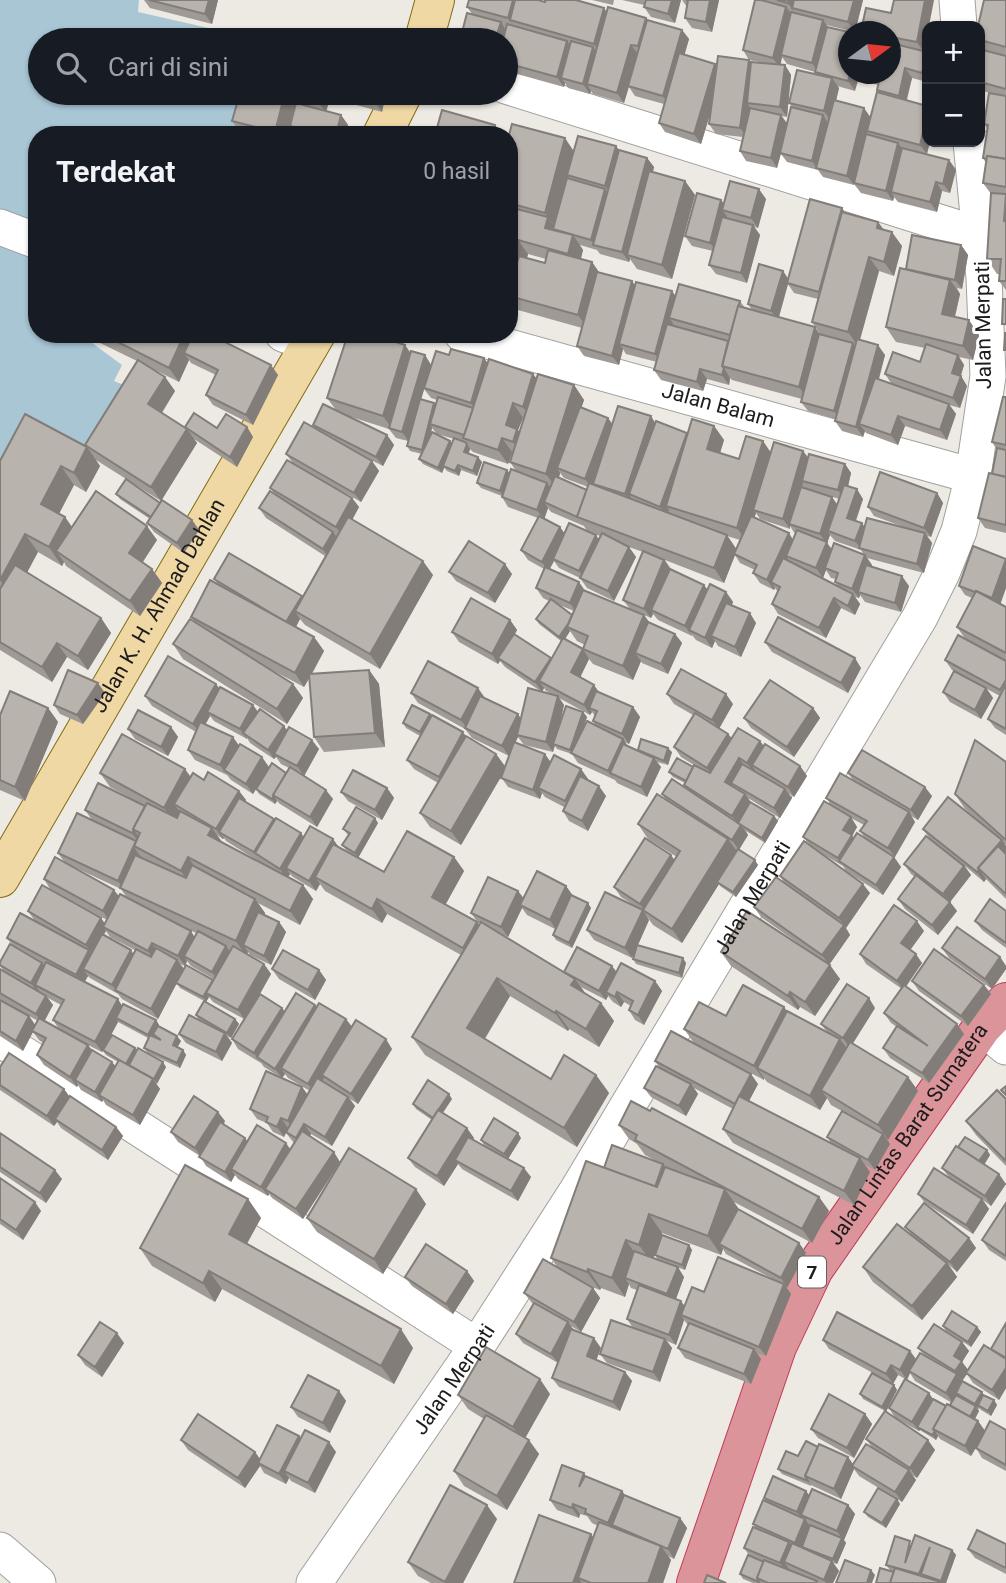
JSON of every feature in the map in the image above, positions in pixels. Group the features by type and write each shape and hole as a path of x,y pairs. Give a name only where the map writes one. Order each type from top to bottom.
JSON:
{"highway":[{"name":"Jalan Lintas Barat Sumatera","path":"696,1583 777,1347 814,1269 998,1025"}],"main road":[{"path":"427,28 435,0"},
{"path":"386,126 396,105"},
{"name":"Jalan K. H. Ahmad Dahlan","path":"0,878 301,343"}],"street":[{"path":"957,0 959,21"},
{"path":"518,90 980,235"},
{"name":"Jalan Merpati","path":"314,1583 477,1346 578,1189 920,617 942,573 959,531 973,477 996,306 980,235 971,147"},
{"path":"0,227 28,238"},
{"name":"Jalan Balam","path":"495,343 973,477"},
{"path":"0,1039 477,1346"},
{"path":"0,1550 38,1583"}],"water":[{"path":"0,0 139,0 138,12 209,28 28,28 28,105 244,105 238,126 28,126 28,343 92,343 122,365 114,381 131,388 92,458 0,494"}],"building":[{"path":"149,0 209,0 205,14"},
{"path":"469,0 513,0 508,18 467,7"},
{"path":"515,0 576,0 604,8 594,44 510,20"},
{"path":"646,0 672,0 668,14 644,7"},
{"path":"688,0 710,0 706,22 685,18"},
{"path":"755,0 786,7 773,58 743,50"},
{"path":"794,0 854,0 848,21 792,8"},
{"path":"894,0 925,0 917,42 901,39 901,21 863,21 866,8 891,13"},
{"path":"984,0 1006,0 1006,47 985,41 985,21 979,21"},
{"path":"608,7 646,18 638,46 631,45 617,93 587,84"},
{"path":"791,12 823,20 812,63 781,55"},
{"path":"467,13 501,22 499,28 463,28"},
{"path":"647,20 682,30 663,96 628,86"},
{"path":"507,24 567,41 557,77 518,66 518,28 506,28"},
{"path":"827,27 838,30 838,78 815,72"},
{"path":"571,41 593,47 583,84 561,78"},
{"path":"901,46 922,51 922,73 905,68 899,96 877,90 878,84 901,84"},
{"path":"985,51 1006,56 1006,89 985,83"},
{"path":"679,53 715,64 694,134 659,123"},
{"path":"718,56 749,60 740,128 709,124"},
{"path":"751,62 785,65 780,107 747,103"},
{"path":"797,70 832,78 824,111 789,103"},
{"path":"877,92 922,105 920,145 867,131"},
{"path":"989,93 1006,96 1006,159 987,156 987,159 983,158 988,125 985,124"},
{"path":"834,100 864,108 847,176 816,168"},
{"path":"237,105 282,105 277,126 252,126 232,121"},
{"path":"295,105 341,115 338,126 290,126"},
{"path":"791,107 823,115 812,161 780,153"},
{"path":"750,108 781,115 771,158 740,151"},
{"path":"442,110 495,125 495,126 438,126"},
{"path":"512,124 565,138 545,213 518,206 518,126"},
{"path":"866,134 898,143 886,191 854,183"},
{"path":"578,136 616,146 605,186 567,175"},
{"path":"902,148 949,160 943,184 936,182 930,202 891,192"},
{"path":"619,150 647,158 622,252 593,245"},
{"path":"987,156 1006,159 1006,187 983,183"},
{"path":"649,171 685,181 662,265 627,255"},
{"path":"567,178 605,189 591,240 553,229"},
{"path":"730,181 759,189 751,218 722,210"},
{"path":"697,193 721,200 710,243 685,236"},
{"path":"991,193 1006,194 1006,281 999,281 1001,259 987,259"},
{"path":"810,199 842,208 819,292 787,283"},
{"path":"518,209 548,217 545,228 573,235 568,254 518,240"},
{"path":"842,212 878,222 877,228 892,232 884,262 869,257 848,332 812,322"},
{"path":"722,217 753,225 741,273 709,265"},
{"path":"912,235 961,245 955,280 906,269"},
{"path":"548,250 592,262 578,315 518,298 519,256 545,263"},
{"path":"759,264 783,271 771,311 748,304"},
{"path":"900,268 950,280 942,314 969,320 963,346 886,327"},
{"path":"597,272 632,281 612,356 577,346"},
{"path":"636,282 672,291 655,354 619,344"},
{"path":"679,284 740,301 730,335 669,318"},
{"path":"1003,299 1006,299 1006,324 1002,324"},
{"path":"738,306 815,327 799,387 722,366"},
{"path":"667,324 728,341 722,375 700,369 697,382 654,370"},
{"path":"819,334 853,343 834,411 801,402"},
{"path":"857,339 878,345 856,427 835,421"},
{"path":"120,343 180,343 169,368"},
{"path":"189,343 227,343 271,365 246,415 206,395 218,370 184,353"},
{"path":"345,343 405,345 383,416 327,398"},
{"path":"926,344 958,355 952,373 961,376 953,398 885,374 893,352 920,362"},
{"path":"451,349 484,358 471,403 424,388 436,351 449,355"},
{"path":"411,351 425,355 402,432 389,428"},
{"path":"489,359 533,374 523,407 513,403 506,425 517,429 513,442 502,438 498,450 463,438"},
{"path":"138,360 165,377 148,404 187,429 151,487 85,445"},
{"path":"538,374 574,385 546,474 510,462"},
{"path":"875,378 949,404 940,430 898,416 891,435 859,424"},
{"path":"438,397 473,408 464,435 430,424"},
{"path":"1003,397 1006,397 1006,445 992,442"},
{"path":"420,399 434,403 422,450 407,446"},
{"path":"323,404 387,435 376,457 313,425"},
{"path":"618,406 651,416 625,494 593,484"},
{"path":"580,407 608,418 585,479 557,468"},
{"path":"194,413 217,428 226,414 247,427 230,457 185,427"},
{"path":"25,414 87,447 74,473 61,466 41,504 65,517 49,547 25,534 0,580 0,461"},
{"path":"692,419 714,426 707,449 739,459 746,436 763,441 737,528 666,506"},
{"path":"656,421 687,433 660,507 629,494"},
{"path":"304,422 372,461 354,493 286,454"},
{"path":"432,432 450,441 438,468 419,459"},
{"path":"454,438 467,444 464,452 478,457 473,471 458,465 455,471 443,466"},
{"path":"774,442 803,451 783,519 753,510"},
{"path":"997,448 1006,450 1006,477 992,474"},
{"path":"809,454 845,464 838,490 802,481"},
{"path":"287,460 352,498 336,527 270,488"},
{"path":"484,462 507,470 500,491 477,483"},
{"path":"511,469 547,483 537,510 502,497"},
{"path":"880,472 937,493 924,528 868,507"},
{"path":"989,473 1006,477 1006,525 978,518"},
{"path":"555,476 587,490 577,517 544,502"},
{"path":"126,479 160,503 151,517 116,494"},
{"path":"589,483 727,535 714,568 577,517"},
{"path":"844,485 857,489 847,518 862,523 855,541 828,531"},
{"path":"801,487 832,497 820,534 789,524"},
{"path":"96,491 147,526 129,553 152,569 130,601 56,551"},
{"path":"270,491 333,532 323,549 259,508"},
{"path":"162,500 192,520 177,543 147,523"},
{"path":"539,516 560,527 542,562 521,550"},
{"path":"751,516 789,533 767,580 753,573 757,565 734,554"},
{"path":"348,517 423,561 370,654 295,611"},
{"path":"867,518 925,533 917,564 859,548"},
{"path":"569,523 596,535 579,571 553,559"},
{"path":"797,530 827,542 816,568 786,556"},
{"path":"602,533 629,547 608,591 580,578"},
{"path":"469,541 505,564 488,593 449,572"},
{"path":"834,543 865,555 852,589 835,582 838,573 825,568"},
{"path":"973,546 1006,559 992,598 959,586"},
{"path":"643,551 664,560 644,609 623,600"},
{"path":"229,553 302,596 286,622 214,579"},
{"path":"783,558 853,594 848,606 834,598 819,628 772,604 780,587 771,582"},
{"path":"15,565 101,618 78,656 57,643 42,667 0,642 0,589"},
{"path":"866,565 902,576 895,603 858,592"},
{"path":"545,567 579,582 570,603 536,588"},
{"path":"670,569 704,585 685,626 651,610"},
{"path":"210,580 314,637 295,673 191,617"},
{"path":"710,584 726,592 705,638 689,630"},
{"path":"583,590 644,615 623,666 583,649 588,636 567,627"},
{"path":"976,591 1006,607 1006,653 957,627"},
{"path":"471,598 510,620 492,654 452,632"},
{"path":"551,599 572,615 559,637 536,619"},
{"path":"726,603 750,613 735,647 711,636"},
{"path":"778,617 855,658 841,683 765,642"},
{"path":"190,619 293,684 277,709 173,644"},
{"path":"648,622 675,634 661,664 635,653"},
{"path":"514,634 551,658 535,682 498,658"},
{"path":"958,635 1006,661 1006,680 1000,690 945,660"},
{"path":"563,638 583,649 571,672 594,685 584,705 539,681"},
{"path":"168,656 216,684 193,724 145,696"},
{"path":"428,661 478,688 461,720 411,693"},
{"path":"681,669 726,694 712,720 667,694"},
{"path":"68,670 98,683 77,715 54,705"},
{"path":"369,670 375,733 314,737 309,674"},
{"path":"954,671 986,688 975,710 943,692"},
{"path":"770,680 813,708 787,747 744,718"},
{"path":"1006,684 1006,729 988,719"},
{"path":"220,687 253,705 240,729 207,712"},
{"path":"528,688 558,696 546,742 517,735"},
{"path":"10,691 48,708 15,787 0,780 0,715"},
{"path":"596,691 633,707 622,734 593,721 597,711 589,708"},
{"path":"480,696 518,714 502,746 465,728"},
{"path":"412,705 430,714 420,732 403,723"},
{"path":"566,706 583,712 570,750 553,744"},
{"path":"260,709 284,726 268,750 243,733"},
{"path":"138,710 171,727 161,747 128,729"},
{"path":"695,713 728,734 707,768 674,747"},
{"path":"432,715 463,732 439,777 407,760"},
{"path":"587,721 623,739 608,771 571,753"},
{"path":"200,722 233,737 220,765 188,750"},
{"path":"289,727 312,740 297,766 274,754"},
{"path":"738,728 760,741 747,763 739,758 725,782 745,794 732,816 684,785 694,765 710,773"},
{"path":"122,734 185,769 164,808 100,773"},
{"path":"466,736 496,754 451,831 420,813"},
{"path":"641,739 668,748 664,761 638,750"},
{"path":"975,740 1006,762 1006,840 955,794"},
{"path":"514,742 545,754 533,790 501,778"},
{"path":"240,744 262,757 246,784 224,770"},
{"path":"623,744 654,758 641,787 610,773"},
{"path":"765,744 800,766 788,787 752,765"},
{"path":"862,750 925,787 911,810 848,773"},
{"path":"554,755 581,769 565,801 538,788"},
{"path":"677,758 693,767 686,781 669,772"},
{"path":"272,763 286,773 272,799 256,789"},
{"path":"742,764 785,789 774,808 731,783"},
{"path":"290,767 326,790 310,817 273,795"},
{"path":"353,770 387,788 375,810 341,792"},
{"path":"208,772 239,791 216,829 174,804 193,773 204,780"},
{"path":"840,773 909,812 888,848 860,831 867,821 826,798"},
{"path":"580,776 599,786 582,821 563,811"},
{"path":"672,779 741,825 732,840 662,794"},
{"path":"98,783 145,806 132,833 85,810"},
{"path":"657,794 728,839 672,929 643,910 680,851 638,824"},
{"path":"948,797 1002,840 977,872 923,829"},
{"path":"239,798 274,819 254,852 219,832"},
{"path":"824,801 851,817 843,830 852,835 838,858 803,837"},
{"path":"750,802 774,816 762,838 738,823"},
{"path":"147,803 177,818 180,811 212,828 208,835 303,885 290,911 188,857 181,871 134,846 140,833 133,829"},
{"path":"356,807 375,818 355,853 342,845 350,833 343,829"},
{"path":"77,813 136,841 118,881 58,853"},
{"path":"276,818 301,833 280,869 255,853"},
{"path":"310,826 333,839 309,881 286,868"},
{"path":"407,831 454,857 432,897 477,922 463,948 377,899 372,909 315,877 333,844 384,872"},
{"path":"857,833 894,857 876,885 839,861"},
{"path":"926,836 964,866 943,894 904,864"},
{"path":"645,838 671,855 640,904 614,887"},
{"path":"804,841 863,884 839,918 780,876"},
{"path":"998,846 1006,854 1006,894 978,868"},
{"path":"738,849 755,860 733,892 717,882"},
{"path":"135,855 186,878 192,865 255,899 236,941 120,888"},
{"path":"55,857 114,890 103,911 44,879"},
{"path":"537,871 566,886 550,920 520,905"},
{"path":"916,875 950,902 932,925 898,899"},
{"path":"488,877 518,891 501,927 471,913"},
{"path":"776,877 844,925 822,955 754,907"},
{"path":"42,885 101,918 86,945 28,911"},
{"path":"605,892 643,910 625,948 587,930"},
{"path":"120,894 191,931 178,956 152,943 148,951 103,927"},
{"path":"571,895 588,903 569,943 553,935"},
{"path":"990,899 1006,911 1006,943 975,921"},
{"path":"894,905 917,921 901,943 916,954 897,981 860,954"},
{"path":"747,911 830,965 805,1002 790,992 788,996 721,952"},
{"path":"258,912 279,922 264,956 243,945"},
{"path":"20,913 89,950 76,975 7,938"},
{"path":"481,922 575,979 571,985 601,1003 586,1029 497,978 467,1028 551,1079 564,1055 596,1075 564,1128 412,1037"},
{"path":"957,927 1000,957 985,979 942,948"},
{"path":"198,931 226,946 212,972 184,956"},
{"path":"102,934 131,950 112,985 83,969"},
{"path":"10,944 42,963 31,983 0,965"},
{"path":"637,945 683,958 679,973 633,959"},
{"path":"233,946 264,964 238,1010 206,993"},
{"path":"577,947 612,966 599,991 564,972"},
{"path":"156,948 177,960 151,1009 115,990 136,949 151,957"},
{"path":"934,949 984,985 961,1016 912,981"},
{"path":"283,950 319,970 308,990 272,969"},
{"path":"46,962 118,999 95,1042 53,1020 64,1000 35,985"},
{"path":"621,963 655,981 638,1015 629,1010 633,1001 617,992 615,997 606,992"},
{"path":"186,965 213,980 203,997 176,983"},
{"path":"0,969 46,996 36,1014 0,993"},
{"path":"847,984 869,998 843,1038 821,1024"},
{"path":"743,985 784,1007 754,1066 684,1029 699,1002 726,1016"},
{"path":"904,985 957,1024 922,1073 883,1048 897,1026 928,1046 884,1013"},
{"path":"296,993 315,1005 275,1069 257,1057"},
{"path":"260,994 282,1008 254,1053 232,1039"},
{"path":"0,1000 29,1016 16,1041 0,1031"},
{"path":"204,1001 235,1019 227,1033 196,1015"},
{"path":"319,1003 346,1019 308,1084 281,1068"},
{"path":"123,1004 156,1020 148,1035 116,1018"},
{"path":"787,1011 840,1039 810,1096 757,1068"},
{"path":"189,1015 225,1033 216,1052 179,1034"},
{"path":"39,1018 88,1045 70,1077 37,1055 46,1038 32,1031"},
{"path":"356,1020 386,1039 351,1094 322,1075"},
{"path":"158,1026 177,1036 173,1045 183,1050 177,1063 144,1048 150,1035 161,1040 153,1034"},
{"path":"671,1031 751,1074 735,1104 655,1061"},
{"path":"112,1035 135,1048 126,1064 103,1050"},
{"path":"850,1042 908,1077 878,1125 821,1090"},
{"path":"138,1048 163,1062 154,1079 129,1065"},
{"path":"92,1050 112,1062 95,1092 75,1080"},
{"path":"9,1053 64,1089 47,1116 0,1085 0,1067"},
{"path":"119,1060 153,1079 133,1115 99,1095"},
{"path":"656,1066 691,1084 679,1106 644,1088"},
{"path":"266,1071 302,1087 288,1121 281,1118 277,1127 266,1122 268,1117 250,1109"},
{"path":"317,1078 348,1097 325,1137 304,1124 296,1138 286,1132"},
{"path":"428,1080 449,1094 433,1118 413,1104"},
{"path":"997,1090 1006,1099 1006,1161 966,1121"},
{"path":"70,1096 116,1127 102,1150 55,1119"},
{"path":"194,1096 218,1112 195,1148 171,1132"},
{"path":"739,1096 860,1158 844,1191 723,1129"},
{"path":"631,1101 650,1111 652,1108 819,1197 802,1229 635,1140 637,1135 619,1125"},
{"path":"438,1110 467,1128 437,1176 408,1158"},
{"path":"842,1111 883,1134 868,1160 827,1137"},
{"path":"494,1118 518,1133 504,1154 481,1140"},
{"path":"220,1122 245,1138 225,1172 199,1157"},
{"path":"257,1125 286,1143 261,1187 231,1169"},
{"path":"302,1131 334,1152 296,1209 265,1189"},
{"path":"0,1133 55,1170 40,1193 0,1167"},
{"path":"468,1137 524,1168 511,1191 455,1160"},
{"path":"965,1137 987,1150 979,1161 958,1147"},
{"path":"612,1145 663,1164 655,1187 604,1168"},
{"path":"956,1146 999,1174 985,1196 942,1168"},
{"path":"349,1148 416,1189 374,1259 307,1218"},
{"path":"586,1161 657,1187 665,1167 725,1189 708,1236 649,1214 639,1245 626,1240 612,1278 551,1258"},
{"path":"185,1165 248,1199 229,1234 401,1329 381,1366 209,1271 203,1283 140,1248"},
{"path":"934,1168 982,1199 966,1225 918,1194"},
{"path":"0,1178 35,1202 16,1230 0,1219"},
{"path":"924,1203 969,1238 950,1262 905,1227"},
{"path":"1006,1203 1006,1256 982,1240"},
{"path":"738,1209 799,1243 781,1278 719,1244"},
{"path":"897,1224 947,1263 912,1306 863,1267"},
{"path":"662,1235 689,1245 682,1265 655,1255"},
{"path":"426,1244 467,1271 446,1304 405,1277"},
{"path":"634,1251 678,1267 667,1294 625,1278"},
{"path":"718,1257 784,1284 759,1347 681,1315 692,1287 704,1292"},
{"path":"543,1259 593,1288 574,1322 524,1293"},
{"path":"639,1285 681,1301 669,1335 627,1319"},
{"path":"534,1303 568,1322 551,1354 516,1334"},
{"path":"952,1311 977,1327 968,1342 943,1326"},
{"path":"837,1312 910,1351 900,1370 891,1365 886,1374 823,1340"},
{"path":"611,1320 665,1339 653,1372 600,1354"},
{"path":"100,1322 117,1333 95,1367 78,1355"},
{"path":"689,1323 754,1349 744,1374 678,1348"},
{"path":"1006,1323 1006,1358 991,1349"},
{"path":"934,1324 962,1342 954,1356 962,1361 955,1371 918,1348"},
{"path":"571,1329 594,1338 587,1356 625,1372 613,1402 552,1378"},
{"path":"984,1345 1006,1359 1006,1368 992,1390 966,1373"},
{"path":"486,1347 540,1379 513,1427 458,1395"},
{"path":"920,1353 957,1374 946,1393 909,1371"},
{"path":"872,1373 894,1385 882,1407 860,1394"},
{"path":"308,1375 339,1391 323,1423 291,1407"},
{"path":"905,1379 929,1393 912,1422 889,1408"},
{"path":"962,1381 982,1392 975,1404 956,1393"},
{"path":"829,1394 865,1414 847,1448 811,1429"},
{"path":"956,1395 976,1406 970,1417 950,1405"},
{"path":"983,1395 994,1400 988,1411 978,1405"},
{"path":"933,1399 946,1406 932,1435 917,1427"},
{"path":"947,1404 978,1421 965,1446 933,1429"},
{"path":"885,1411 928,1440 910,1468 866,1439"},
{"path":"198,1414 255,1452 238,1478 181,1440"},
{"path":"486,1415 529,1440 497,1496 454,1471"},
{"path":"990,1421 1006,1430 1006,1465 976,1448"},
{"path":"277,1425 299,1436 279,1474 258,1463"},
{"path":"305,1430 329,1442 308,1483 284,1471"},
{"path":"806,1441 818,1447 805,1476 808,1481 778,1469 786,1451 798,1456"},
{"path":"819,1444 848,1457 834,1489 805,1476"},
{"path":"866,1444 909,1470 895,1492 852,1466"},
{"path":"562,1465 584,1473 579,1487 585,1476 622,1491 608,1523 585,1513 586,1509 573,1504 572,1508 550,1500"},
{"path":"773,1476 806,1491 797,1512 764,1498"},
{"path":"450,1485 487,1505 445,1582 408,1562"},
{"path":"878,1488 897,1499 882,1523 864,1512"},
{"path":"812,1489 848,1505 837,1531 801,1515"},
{"path":"624,1495 680,1518 668,1549 612,1525"},
{"path":"763,1500 805,1519 795,1543 753,1524"},
{"path":"539,1515 591,1534 573,1583 514,1583"},
{"path":"599,1522 661,1546 648,1583 591,1583 578,1578"},
{"path":"810,1525 842,1538 833,1559 802,1547"},
{"path":"753,1527 789,1542 780,1563 744,1548"},
{"path":"977,1530 1006,1544 1006,1568 968,1549"},
{"path":"915,1535 952,1550 941,1581 921,1574 930,1547 919,1574 886,1565 895,1536 910,1541 905,1563"},
{"path":"792,1543 832,1561 824,1580 784,1562"},
{"path":"748,1555 764,1562 757,1578 759,1582 740,1574"},
{"path":"764,1560 817,1581 768,1583 757,1578"},
{"path":"845,1560 871,1570 867,1583 836,1583"},
{"path":"880,1568 894,1572 890,1583 876,1583"},
{"path":"895,1568 944,1583 890,1583"},
{"path":"707,1575 726,1583 704,1583"}]}
